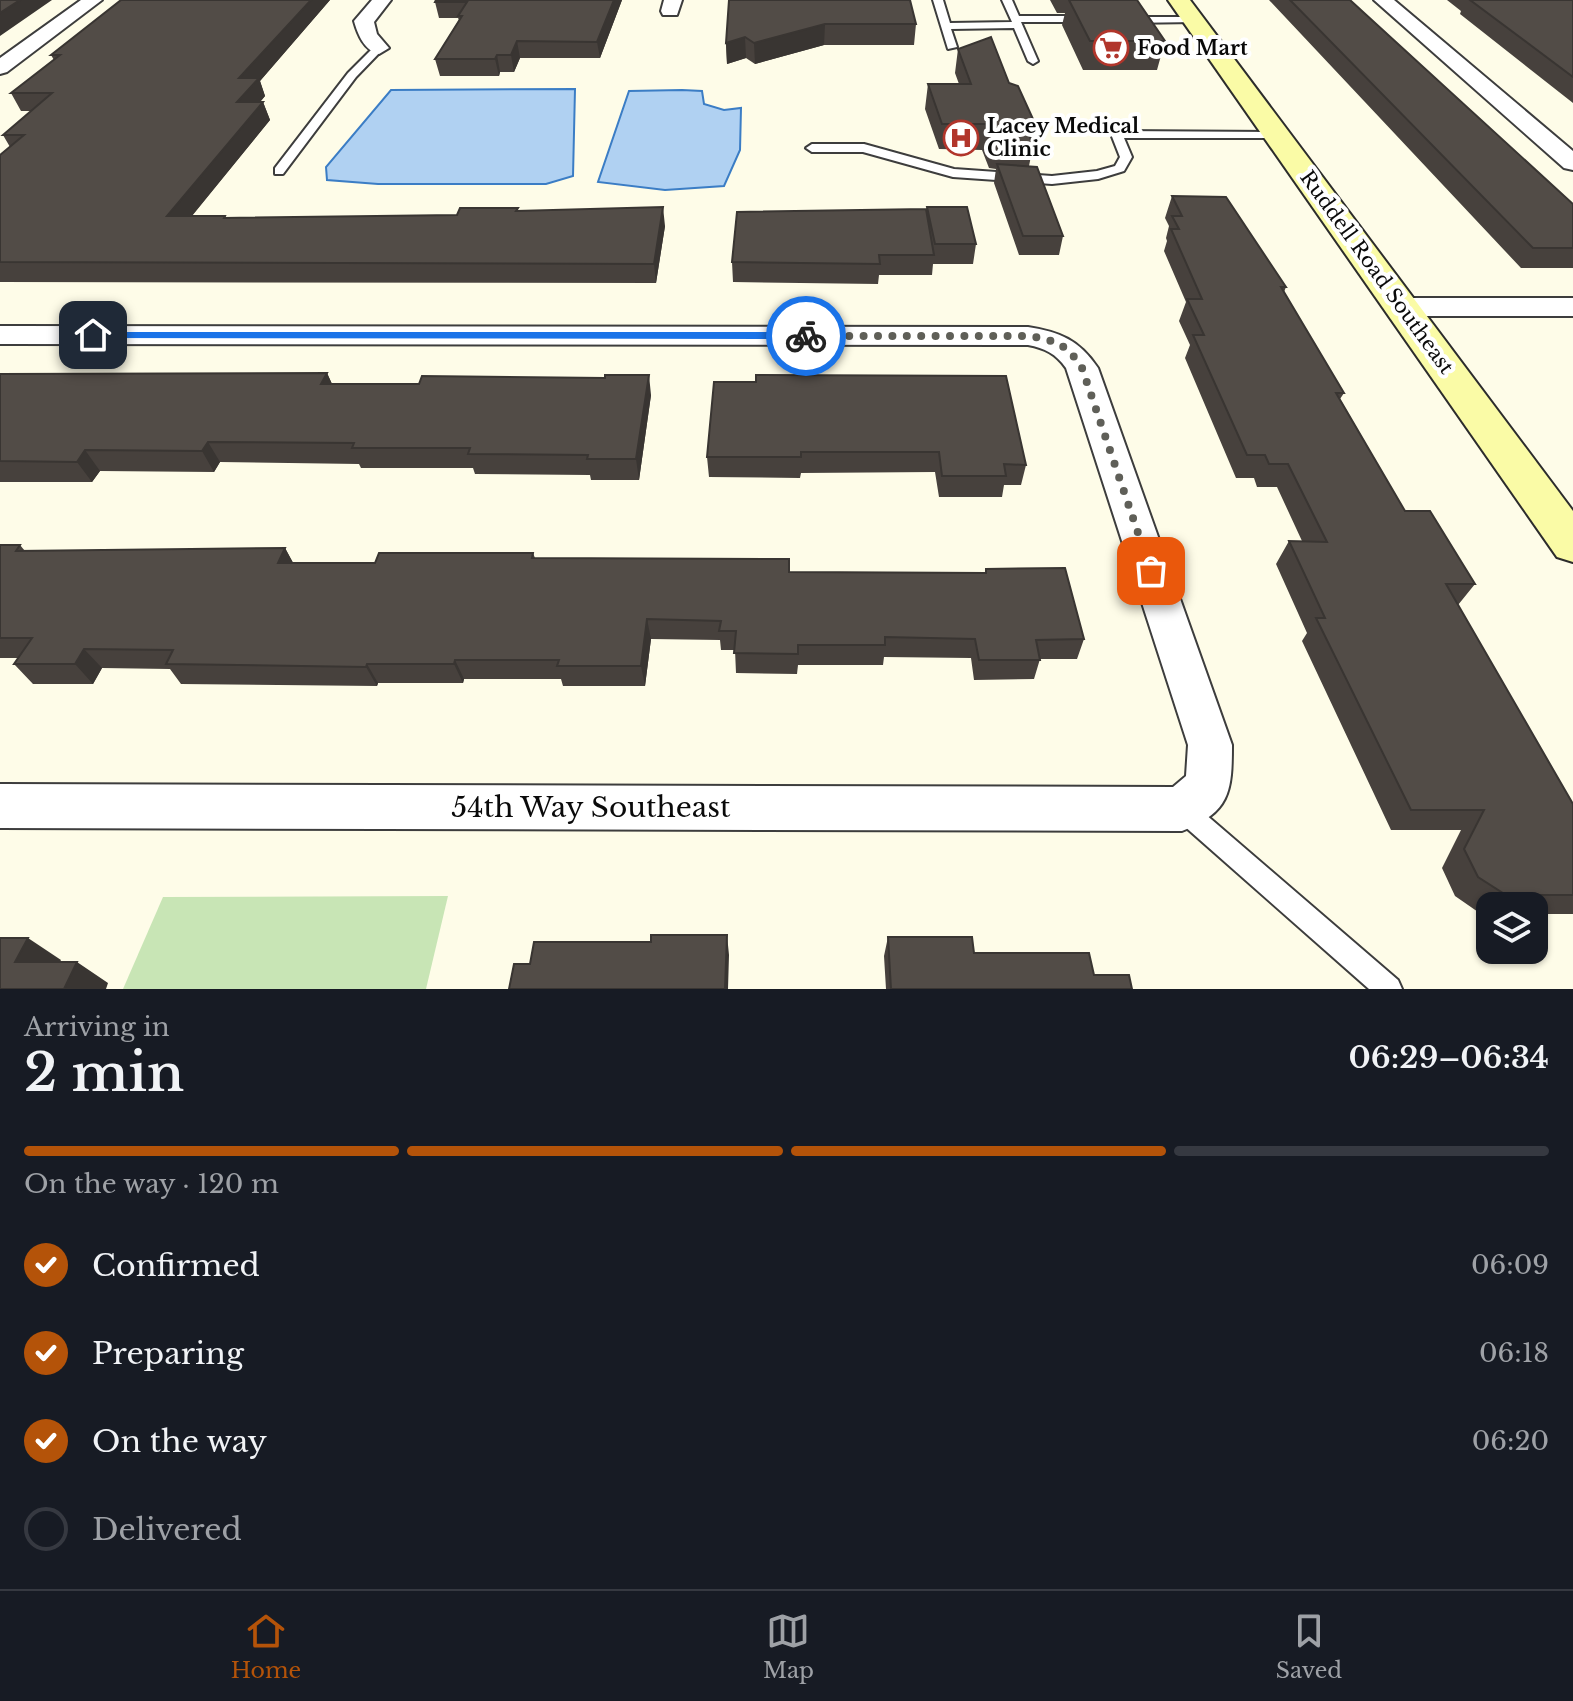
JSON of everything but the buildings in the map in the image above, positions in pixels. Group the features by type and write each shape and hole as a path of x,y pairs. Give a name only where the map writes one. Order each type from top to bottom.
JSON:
{"main road":[{"name":"Ruddell Road Southeast","path":"1186,10 1573,545"}],"street":[{"path":"0,68 93,0"},
{"path":"379,48 368,36 364,21 382,0"},
{"path":"1383,0 1573,163"},
{"path":"1401,307 1573,307"},
{"path":"0,335 1028,336 1050,339 1072,351 1082,368 1210,745 1209,786 1182,809"},
{"name":"54th Way Southeast","path":"0,806 1182,809"}],"lane":[{"path":"938,0 952,47"},
{"path":"1007,0 1033,61"},
{"path":"1121,10 1127,20"},
{"path":"1113,19 1127,20 1186,10"},
{"path":"946,26 1099,19"},
{"path":"279,171 352,75 379,48"},
{"path":"812,148 864,148 953,173 1052,180 1098,175 1120,168 1126,157 1117,134 1279,135"},
{"path":"1182,809 1389,989"}],"green space":[{"path":"448,896 426,989 123,989 163,897"}],"water":[{"path":"575,89 573,176 546,184 378,184 327,180 326,167 391,90"},
{"path":"629,91 702,91 704,104 724,110 741,108 740,150 724,186 665,190 598,182"}],"way so far":[{"path":"806,336 1028,336 1050,339 1072,351 1082,368 1151,571"}],"place":[{"name":"Food Mart","path":"1111,48"},
{"name":"Lacey Medical Clinic","path":"961,138"}],"route":[{"path":"93,335 806,336"}]}
